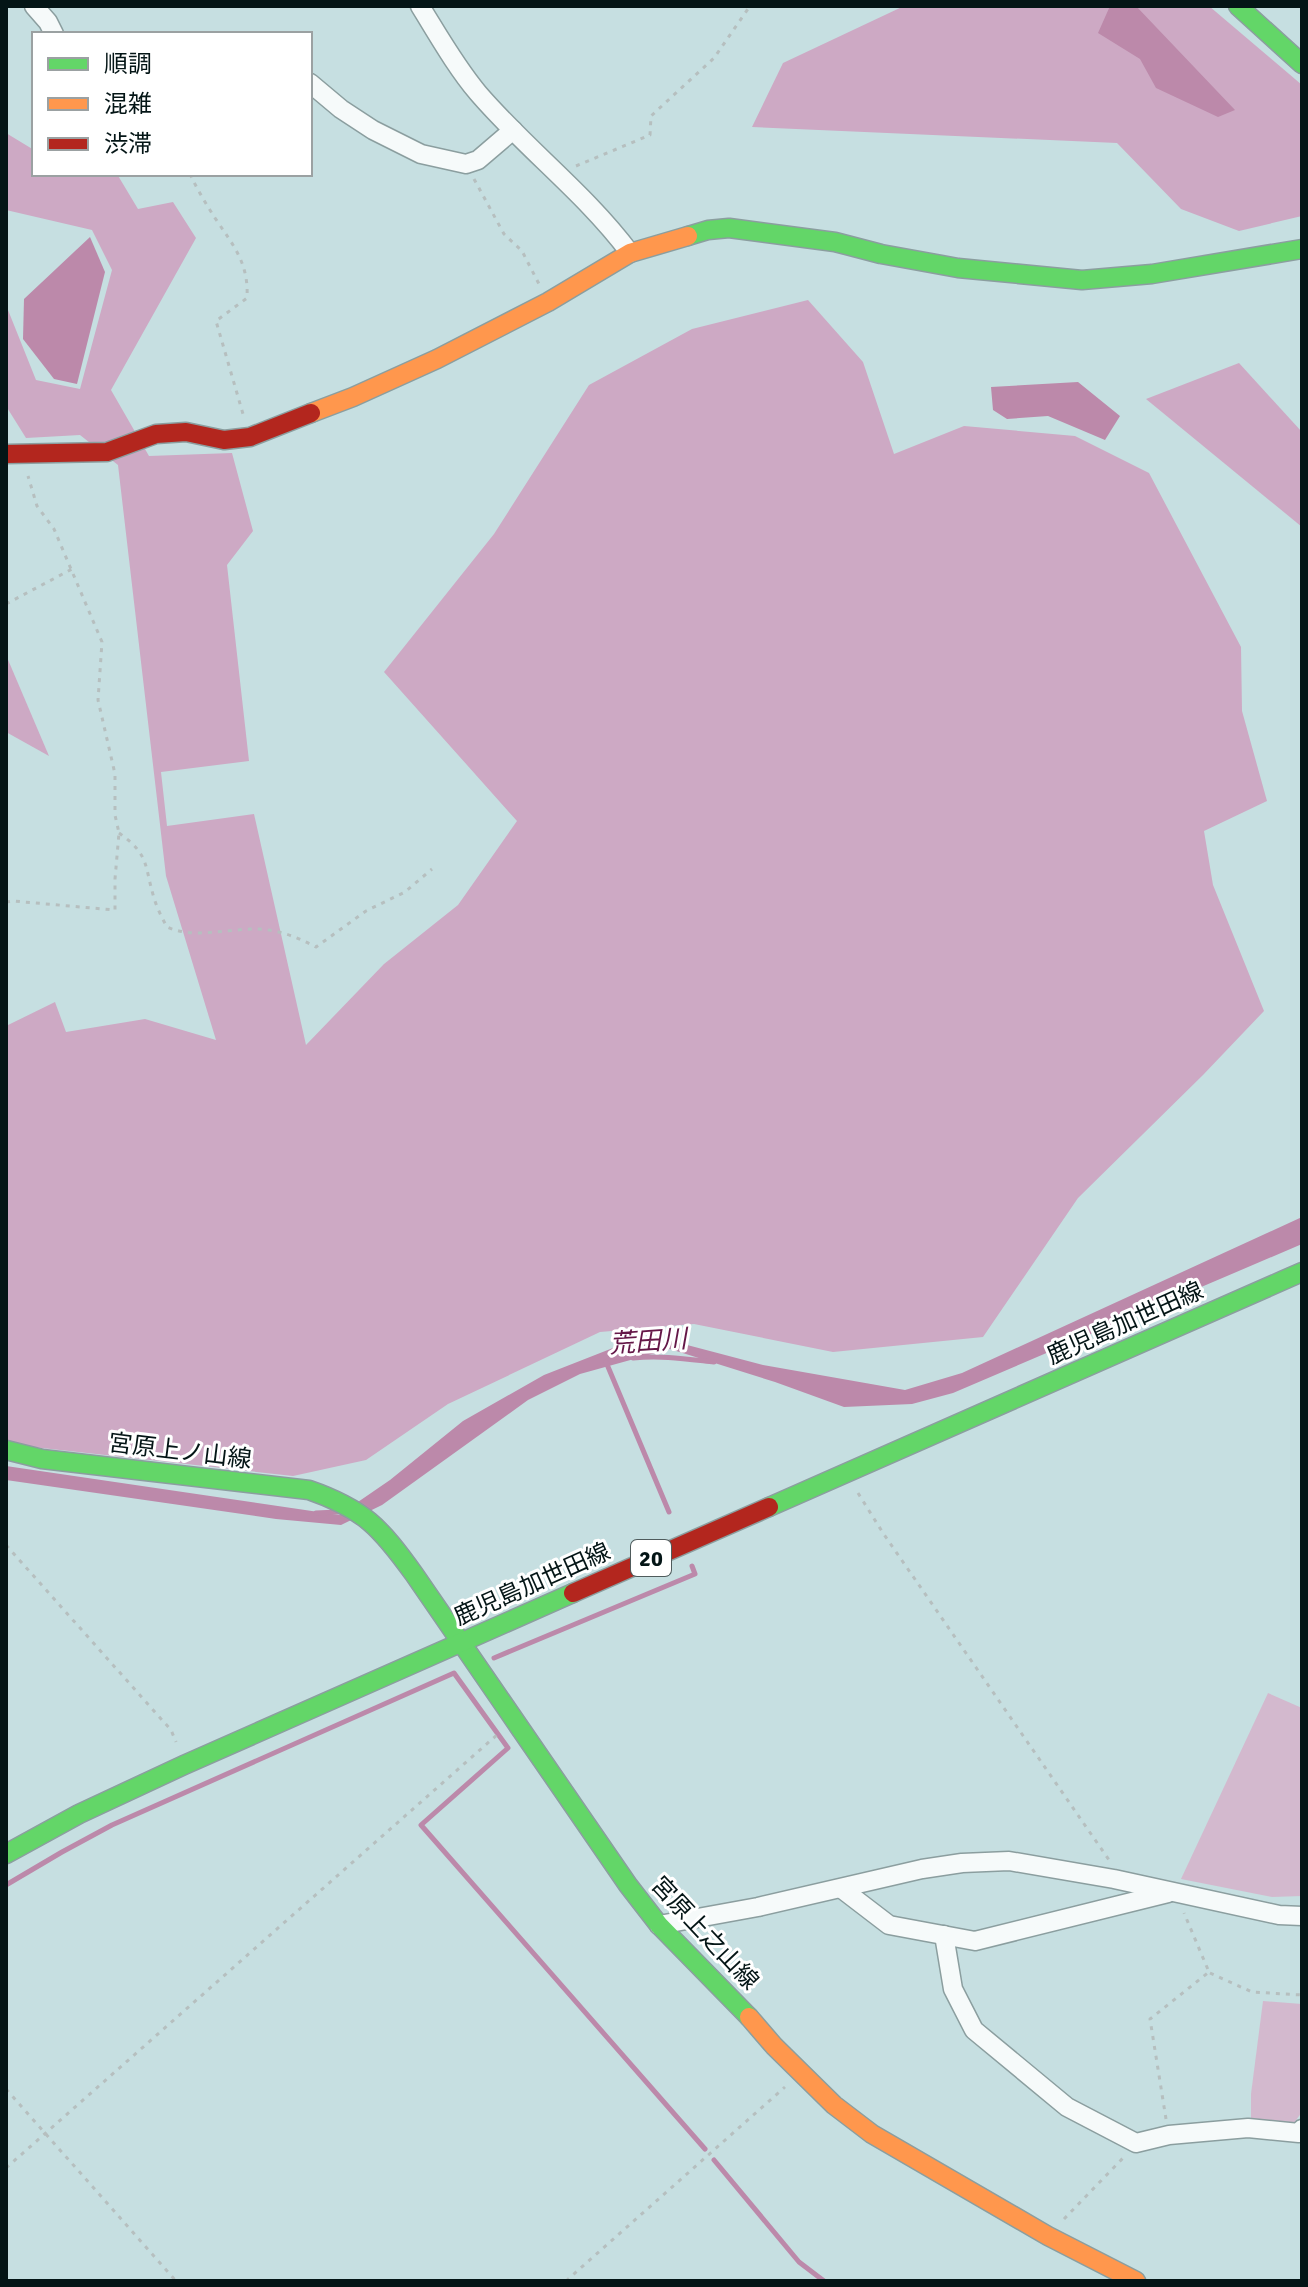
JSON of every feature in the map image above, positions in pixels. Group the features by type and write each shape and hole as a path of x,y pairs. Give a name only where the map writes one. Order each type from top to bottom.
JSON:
{"street":[{"path":"34,6 53,32"},
{"path":"420,6 476,91 602,219 630,253"},
{"path":"1238,6 1302,64"},
{"path":"312,85 373,130 421,154 466,164 478,160 513,130"},
{"path":"13,454 107,452 156,434 186,432 224,440 250,437 353,397 437,359 548,302 630,253 708,230 729,228 835,242 958,268 1082,280 1152,274 1302,249"},
{"name":"鹿児島加世田線","path":"6,1854 79,1814 184,1765 1302,1272"},
{"name":"宮原上ノ山線","path":"6,1450 42,1459 309,1490 348,1503"},
{"name":"宮原上之山線","path":"348,1503 385,1534 628,1885 659,1925 738,2003 801,2073 834,2105 872,2134 1048,2236 1136,2281"},
{"path":"659,1925 758,1907 922,1869 1009,1861 1114,1879 1279,1915 1302,1916"},
{"path":"842,1889 889,1925 975,1941 1175,1892"},
{"path":"944,1935 953,1989 974,2030 1067,2107 1136,2143 1169,2135 1248,2128 1301,2134"}],"path":[{"path":"556,174 650,135 651,116 714,58 750,6"},
{"path":"466,164 504,234 522,251 548,302"},
{"path":"191,176 215,219 235,246 248,282 247,298 216,321 250,437"},
{"path":"6,902 115,910 119,833 115,815 115,774 98,700 102,642 54,529 37,506 13,454"},
{"path":"6,604 72,569"},
{"path":"119,833 134,844 145,858 155,900 167,927 180,934 258,929 292,935 316,947 366,911 405,892 432,869"},
{"path":"849,1471 861,1498 883,1533 1109,1859 1114,1879"},
{"path":"6,1545 171,1730 184,1765"},
{"path":"6,2168 495,1737"},
{"path":"1175,1892 1209,1972 1252,1992 1302,1995"},
{"path":"1169,2135 1150,2019 1209,1972"},
{"path":"566,2281 801,2073"},
{"path":"6,2089 176,2281"},
{"path":"1048,2236 1136,2143"}],"shaded area":[{"path":"904,6 1209,6 1302,85 1302,216 1239,231 1181,209 1117,143 752,127 783,63"},
{"path":"1110,6 1136,6 1235,110 1218,117 1156,88 1140,59 1098,33"},
{"path":"6,133 32,149 32,176 118,176 138,209 173,202 196,238 111,390 149,456 232,453 253,531 227,565 249,761 161,772 167,826 254,814 306,1045 384,964 458,905 517,821 384,672 494,534 589,385 692,329 808,300 863,362 894,454 964,426 1075,436 1149,473 1241,647 1242,711 1267,801 1204,831 1213,885 1264,1011 1078,1198 983,1337 833,1352 694,1324 600,1332 448,1404 366,1460 293,1476 6,1444 6,1026 55,1002 66,1032 145,1019 216,1040 166,876 118,465 80,435 26,438 6,406 6,305 36,380 80,389 112,270 92,230 6,210"},
{"path":"90,237 105,272 77,384 54,379 23,339 24,299"},
{"path":"1239,363 1302,432 1302,527 1146,399"},
{"path":"1078,382 1120,416 1105,440 1048,416 1007,419 993,410 991,387"},
{"path":"6,655 49,756 6,732"},
{"path":"1302,1217 1302,1244 953,1393 912,1404 844,1407 670,1349 580,1374 528,1400 382,1505 341,1525 276,1519 6,1480 6,1466 339,1515 390,1480 463,1421 544,1375 618,1346 672,1341 763,1365 905,1390 962,1373"},
{"path":"1268,1693 1302,1708 1302,1896 1272,1897 1181,1879"},
{"path":"1263,2001 1302,2004 1302,2112 1291,2127 1251,2122 1251,2094"}],"waterway":[{"name":"荒田川","path":"633,1358 664,1357 714,1362"},
{"path":"606,1362 669,1512"},
{"name":"荒田川","path":"316,1513 338,1512"},
{"path":"494,1658 695,1574 692,1566"},
{"path":"6,1885 112,1825 454,1673 508,1748 421,1825 705,2149"},
{"path":"714,2160 799,2262 824,2281"}],"traffic: fast":[{"path":"1238,6 1302,64"},
{"path":"688,236 729,228 835,242 958,268 1082,280 1152,274 1302,249"},
{"path":"769,1507 1302,1272"},
{"path":"6,1450 42,1459 309,1490 344,1505 370,1522 414,1574 628,1885 659,1925 749,2017"},
{"path":"6,1854 79,1814 184,1765 573,1593"}],"traffic: slow":[{"path":"311,413 437,359 548,302 630,253 688,236"},
{"path":"749,2017 834,2105 872,2134 1048,2236 1136,2281"}],"traffic: jam":[{"path":"6,454 107,452 156,434 186,432 224,440 250,437 311,413"},
{"path":"573,1593 769,1507"}]}
